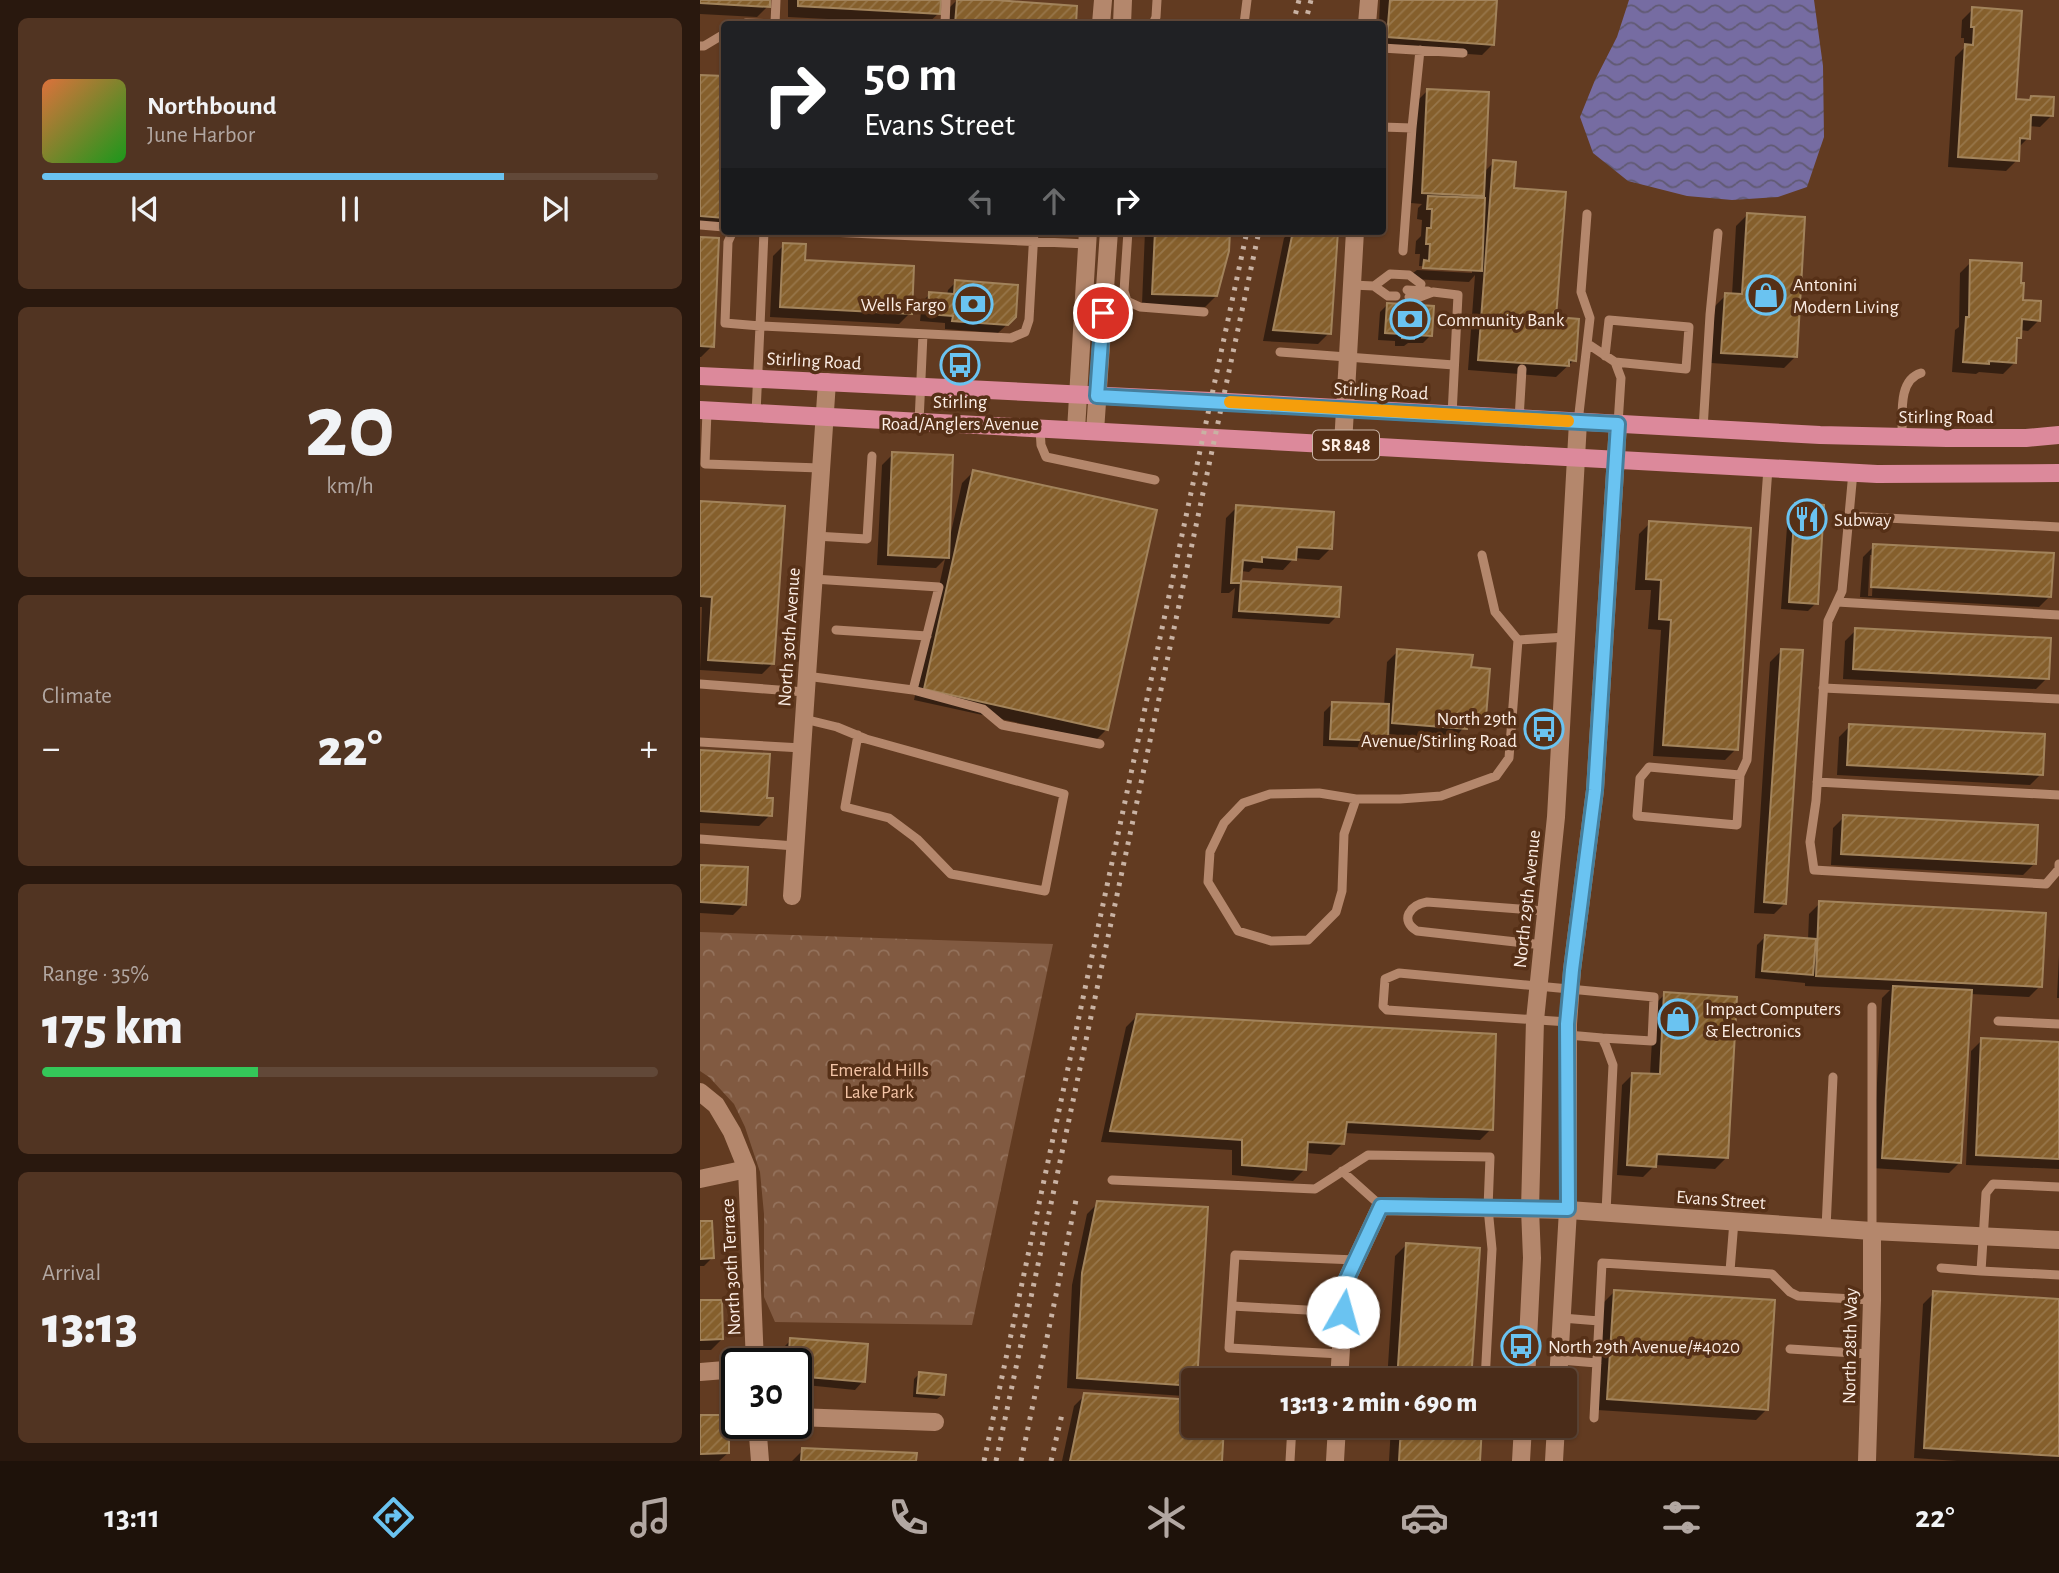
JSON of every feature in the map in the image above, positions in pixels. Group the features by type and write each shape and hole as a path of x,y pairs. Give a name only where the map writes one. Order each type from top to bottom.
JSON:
{"main road":[{"name":"Stirling Road","path":"700,376 1902,438 2026,438 2059,435"},
{"name":"SR 848","path":"704,410 1853,472 2059,473"}],"street":[{"path":"1101,21 1103,0"},
{"path":"1122,21 1123,0"},
{"path":"1367,21 1369,0"},
{"path":"1095,431 1109,235"},
{"path":"1343,445 1355,235"},
{"path":"1076,430 1087,238"},
{"name":"North 30th Avenue","path":"792,896 827,382"},
{"name":"North 29th Avenue","path":"1526,1368 1532,1258 1530,1209 1535,1020 1556,817 1578,422"},
{"path":"1559,1368 1568,1209 1568,1028 1595,790 1618,424"},
{"name":"North 30th Terrace","path":"700,1092 716,1105 732,1132 747,1169 754,1348"},
{"path":"700,1180 747,1169"},
{"path":"1340,1368 1345,1283 1381,1206"},
{"name":"Evans Street","path":"1381,1206 1568,1209 1871,1231 2059,1240"},
{"name":"North 28th Way","path":"1867,1461 1872,1300 1871,1231"},
{"path":"700,1372 721,1370"},
{"path":"812,1418 935,1422"},
{"path":"1335,1461 1336,1438"},
{"path":"1521,1461 1522,1438"},
{"path":"1554,1461 1555,1438"},
{"path":"758,1439 760,1461"}],"lane":[{"path":"775,21 776,0"},
{"path":"945,21 946,0"},
{"path":"1154,21 1157,0"},
{"path":"1244,21 1247,0"},
{"path":"700,46 721,36"},
{"path":"1386,48 1463,52"},
{"path":"1403,251 1420,50"},
{"path":"1386,127 1412,128"},
{"path":"1578,422 1590,318 1581,292 1587,214"},
{"path":"700,225 721,227"},
{"path":"1703,429 1718,233"},
{"path":"731,235 728,242 724,323 1012,338 1025,332 1029,320 1034,235"},
{"path":"756,413 764,235"},
{"path":"943,235 1034,242 1087,238"},
{"path":"1128,235 1124,291 1128,301 1140,307 1204,312"},
{"path":"1374,286 1390,274 1409,275 1433,292 1458,295 1452,415"},
{"path":"1421,284 1407,290 1417,298 1433,292"},
{"path":"1352,285 1394,289"},
{"path":"1588,344 1605,356 1615,362 1686,369 1689,327 1609,320 1605,356"},
{"path":"919,422 923,334"},
{"path":"1280,352 1454,365"},
{"path":"1615,362 1620,378 1618,424"},
{"path":"1519,419 1522,369"},
{"path":"1902,438 1904,391 1912,376 1921,373"},
{"path":"704,410 702,464 820,468"},
{"path":"1040,429 1041,445 1046,457 1155,480"},
{"path":"816,536 867,539 872,456"},
{"path":"1740,775 1649,767 1640,778 1637,816 1738,825 1740,775 1747,760 1768,468"},
{"path":"1853,472 1842,591 1828,621 1817,782 1810,842 1814,870 2046,884 2059,869 2059,864"},
{"path":"1849,516 2059,527"},
{"path":"1356,799 1344,834 1342,891 1336,912 1308,940 1271,941 1238,931 1208,882 1210,852 1224,823 1243,803 1270,794 1319,793 1356,799 1441,796 1496,776 1509,758 1518,640 1495,612 1482,555"},
{"path":"813,579 939,587 913,690"},
{"path":"1837,602 2059,615"},
{"path":"836,630 927,636"},
{"path":"1518,640 1567,637"},
{"path":"700,684 806,684 913,690 983,709 1002,725 1100,744"},
{"path":"1824,688 2059,699"},
{"path":"804,719 1064,794 1045,891 951,874 917,839 889,818 845,807 858,736"},
{"path":"700,742 802,748"},
{"path":"1817,782 2059,795"},
{"path":"700,839 795,846"},
{"path":"1543,945 1418,931 1408,922 1412,908 1427,902 1545,911"},
{"path":"1399,972 1571,989 1654,997 1652,1041 1602,1038 1535,1020 1387,1010 1383,1006 1385,979 1399,972"},
{"path":"1871,1231 1872,1007"},
{"path":"1998,1021 2059,1024"},
{"path":"1602,1038 1613,1065 1606,1212"},
{"path":"1826,1228 1833,1077"},
{"path":"1112,1180 1315,1189 1368,1155 1490,1157 1488,1208 1492,1249 1486,1368"},
{"path":"1342,1171 1381,1206"},
{"path":"1981,1270 1986,1193 1993,1184 2059,1187"},
{"path":"1730,1271 1734,1221"},
{"path":"1341,1354 1229,1348 1235,1255 1356,1260"},
{"path":"1594,1418 1602,1263 1772,1274 1790,1292 1798,1296 1872,1300"},
{"path":"1941,1268 2059,1275"},
{"path":"1232,1306 1343,1312"},
{"path":"1562,1318 1599,1321"},
{"path":"1790,1349 1870,1354"},
{"path":"1560,1360 1597,1363"},
{"path":"1290,1461 1291,1438"}],"green space":[{"name":"Emerald Hills Lake Park","path":"700,932 1053,944 972,1325 775,1322 764,1297 764,1214 760,1172 734,1104 700,1071"}],"water":[{"path":"1629,0 1814,0 1823,66 1824,137 1807,187 1778,197 1732,200 1687,196 1628,181 1593,153 1580,117 1617,37"}],"building":[{"path":"700,0 770,0 770,7 700,3"},
{"path":"798,0 941,0 940,14 798,6"},
{"path":"957,0 1077,6 1076,21 955,21"},
{"path":"1390,0 1497,0 1494,45 1387,37"},
{"path":"1972,7 2022,11 2016,99 2030,100 2031,96 2054,97 2053,116 2031,115 2030,139 2020,138 2019,161 1958,157 1965,44 1973,45"},
{"path":"700,75 721,76 721,218 700,216"},
{"path":"1427,89 1489,92 1484,196 1422,193"},
{"path":"1493,160 1516,162 1514,188 1566,192 1556,317 1579,319 1576,361 1569,360 1569,366 1478,360"},
{"path":"1428,196 1485,198 1482,271 1423,268 1424,260 1429,261 1430,244 1426,244 1427,228 1431,228 1432,209 1427,209"},
{"path":"1747,213 1805,217 1797,357 1721,353 1725,293 1742,294"},
{"path":"1155,235 1230,235 1229,251 1217,296 1152,294"},
{"path":"1292,235 1338,235 1331,334 1273,330"},
{"path":"700,237 719,238 714,347 700,346"},
{"path":"783,243 806,244 805,260 914,266 912,314 780,307"},
{"path":"1970,260 2022,263 2023,300 2041,301 2040,321 2022,319 2021,338 2017,338 2016,363 1963,362 1966,317 1969,317"},
{"name":"Wells Fargo","path":"955,280 1018,285 1016,317 1008,325 952,321 953,316 928,314 929,292 954,294"},
{"name":"Community Bank","path":"1387,303 1434,306 1432,336 1414,335 1414,339 1402,338 1402,334 1385,333"},
{"path":"892,452 953,455 949,558 888,555"},
{"path":"973,470 1157,510 1108,730 924,689"},
{"path":"700,501 785,506 774,664 708,660 712,597 700,596"},
{"path":"1795,503 1824,505 1818,604 1789,602"},
{"path":"1236,505 1334,512 1332,549 1297,547 1296,560 1262,557 1262,562 1243,560 1241,583 1231,583"},
{"path":"1649,521 1751,528 1738,750 1663,745 1671,620 1659,619 1661,580 1646,579"},
{"path":"1873,544 2054,553 2051,597 1871,587"},
{"path":"1241,581 1341,587 1339,617 1239,611"},
{"path":"1855,628 2051,638 2049,679 1853,669"},
{"path":"1397,649 1473,655 1471,667 1490,669 1486,717 1468,715 1467,729 1392,723"},
{"path":"1781,649 1803,650 1786,904 1764,902"},
{"path":"1332,702 1389,704 1388,741 1330,739"},
{"path":"1849,724 2045,734 2043,775 1847,765"},
{"path":"700,750 770,754 767,798 773,798 772,816 700,811"},
{"path":"1843,815 2038,825 2036,864 1841,854"},
{"path":"700,865 748,867 746,905 700,902"},
{"path":"1819,901 2046,913 2042,987 1816,976"},
{"path":"1765,935 1816,939 1813,975 1762,971"},
{"path":"1893,986 1972,990 1961,1163 1882,1158"},
{"path":"1664,992 1737,997 1728,1158 1657,1154 1656,1167 1627,1165 1632,1073 1660,1074"},
{"path":"1137,1014 1496,1034 1493,1130 1347,1122 1344,1144 1308,1142 1306,1170 1242,1165 1242,1140 1110,1131"},
{"path":"1981,1038 2059,1042 2059,1159 1976,1155"},
{"path":"1097,1201 1208,1207 1198,1368 1181,1368 1181,1385 1077,1378 1082,1273"},
{"path":"700,1221 712,1221 714,1258 700,1259"},
{"path":"1406,1243 1480,1248 1472,1368 1398,1368"},
{"path":"1614,1290 1775,1300 1768,1410 1607,1399"},
{"path":"1933,1291 2059,1299 2059,1456 1924,1448"},
{"path":"700,1300 722,1300 723,1339 700,1340"},
{"path":"790,1338 868,1344 865,1382 812,1377 812,1348 789,1348"},
{"path":"919,1372 946,1375 944,1395 917,1393"},
{"path":"1084,1393 1181,1399 1181,1438 1223,1438 1222,1461 1070,1461"},
{"path":"700,1415 721,1415 721,1439 729,1439 729,1453 700,1454"},
{"path":"1400,1438 1481,1438 1480,1461 1399,1461"},
{"path":"802,1448 917,1453 916,1461 801,1461"}],"railway":[{"path":"1294,21 1299,0"},
{"path":"1306,21 1311,0"},
{"path":"984,1461 1246,235"},
{"path":"996,1461 1258,235"},
{"path":"1021,1461 1076,1200"},
{"path":"1051,1461 1063,1410"}],"slow traffic":[{"path":"1230,402 1568,421"}],"place":[{"name":"Antonini Modern Living","path":"1766,295"},
{"name":"Wells Fargo","path":"973,304"},
{"name":"Community Bank","path":"1410,319"},
{"name":"Stirling Road/Anglers Avenue","path":"960,365"},
{"name":"Subway","path":"1807,519"},
{"name":"North 29th Avenue/Stirling Road","path":"1544,729"},
{"name":"Impact Computers & Electronics","path":"1678,1019"},
{"name":"North 29th Avenue/#4020","path":"1521,1346"}],"route":[{"path":"1103,313 1097,396 1618,424 1595,790 1567,1024 1568,1209 1381,1206 1345,1283 1343,1312"}]}
